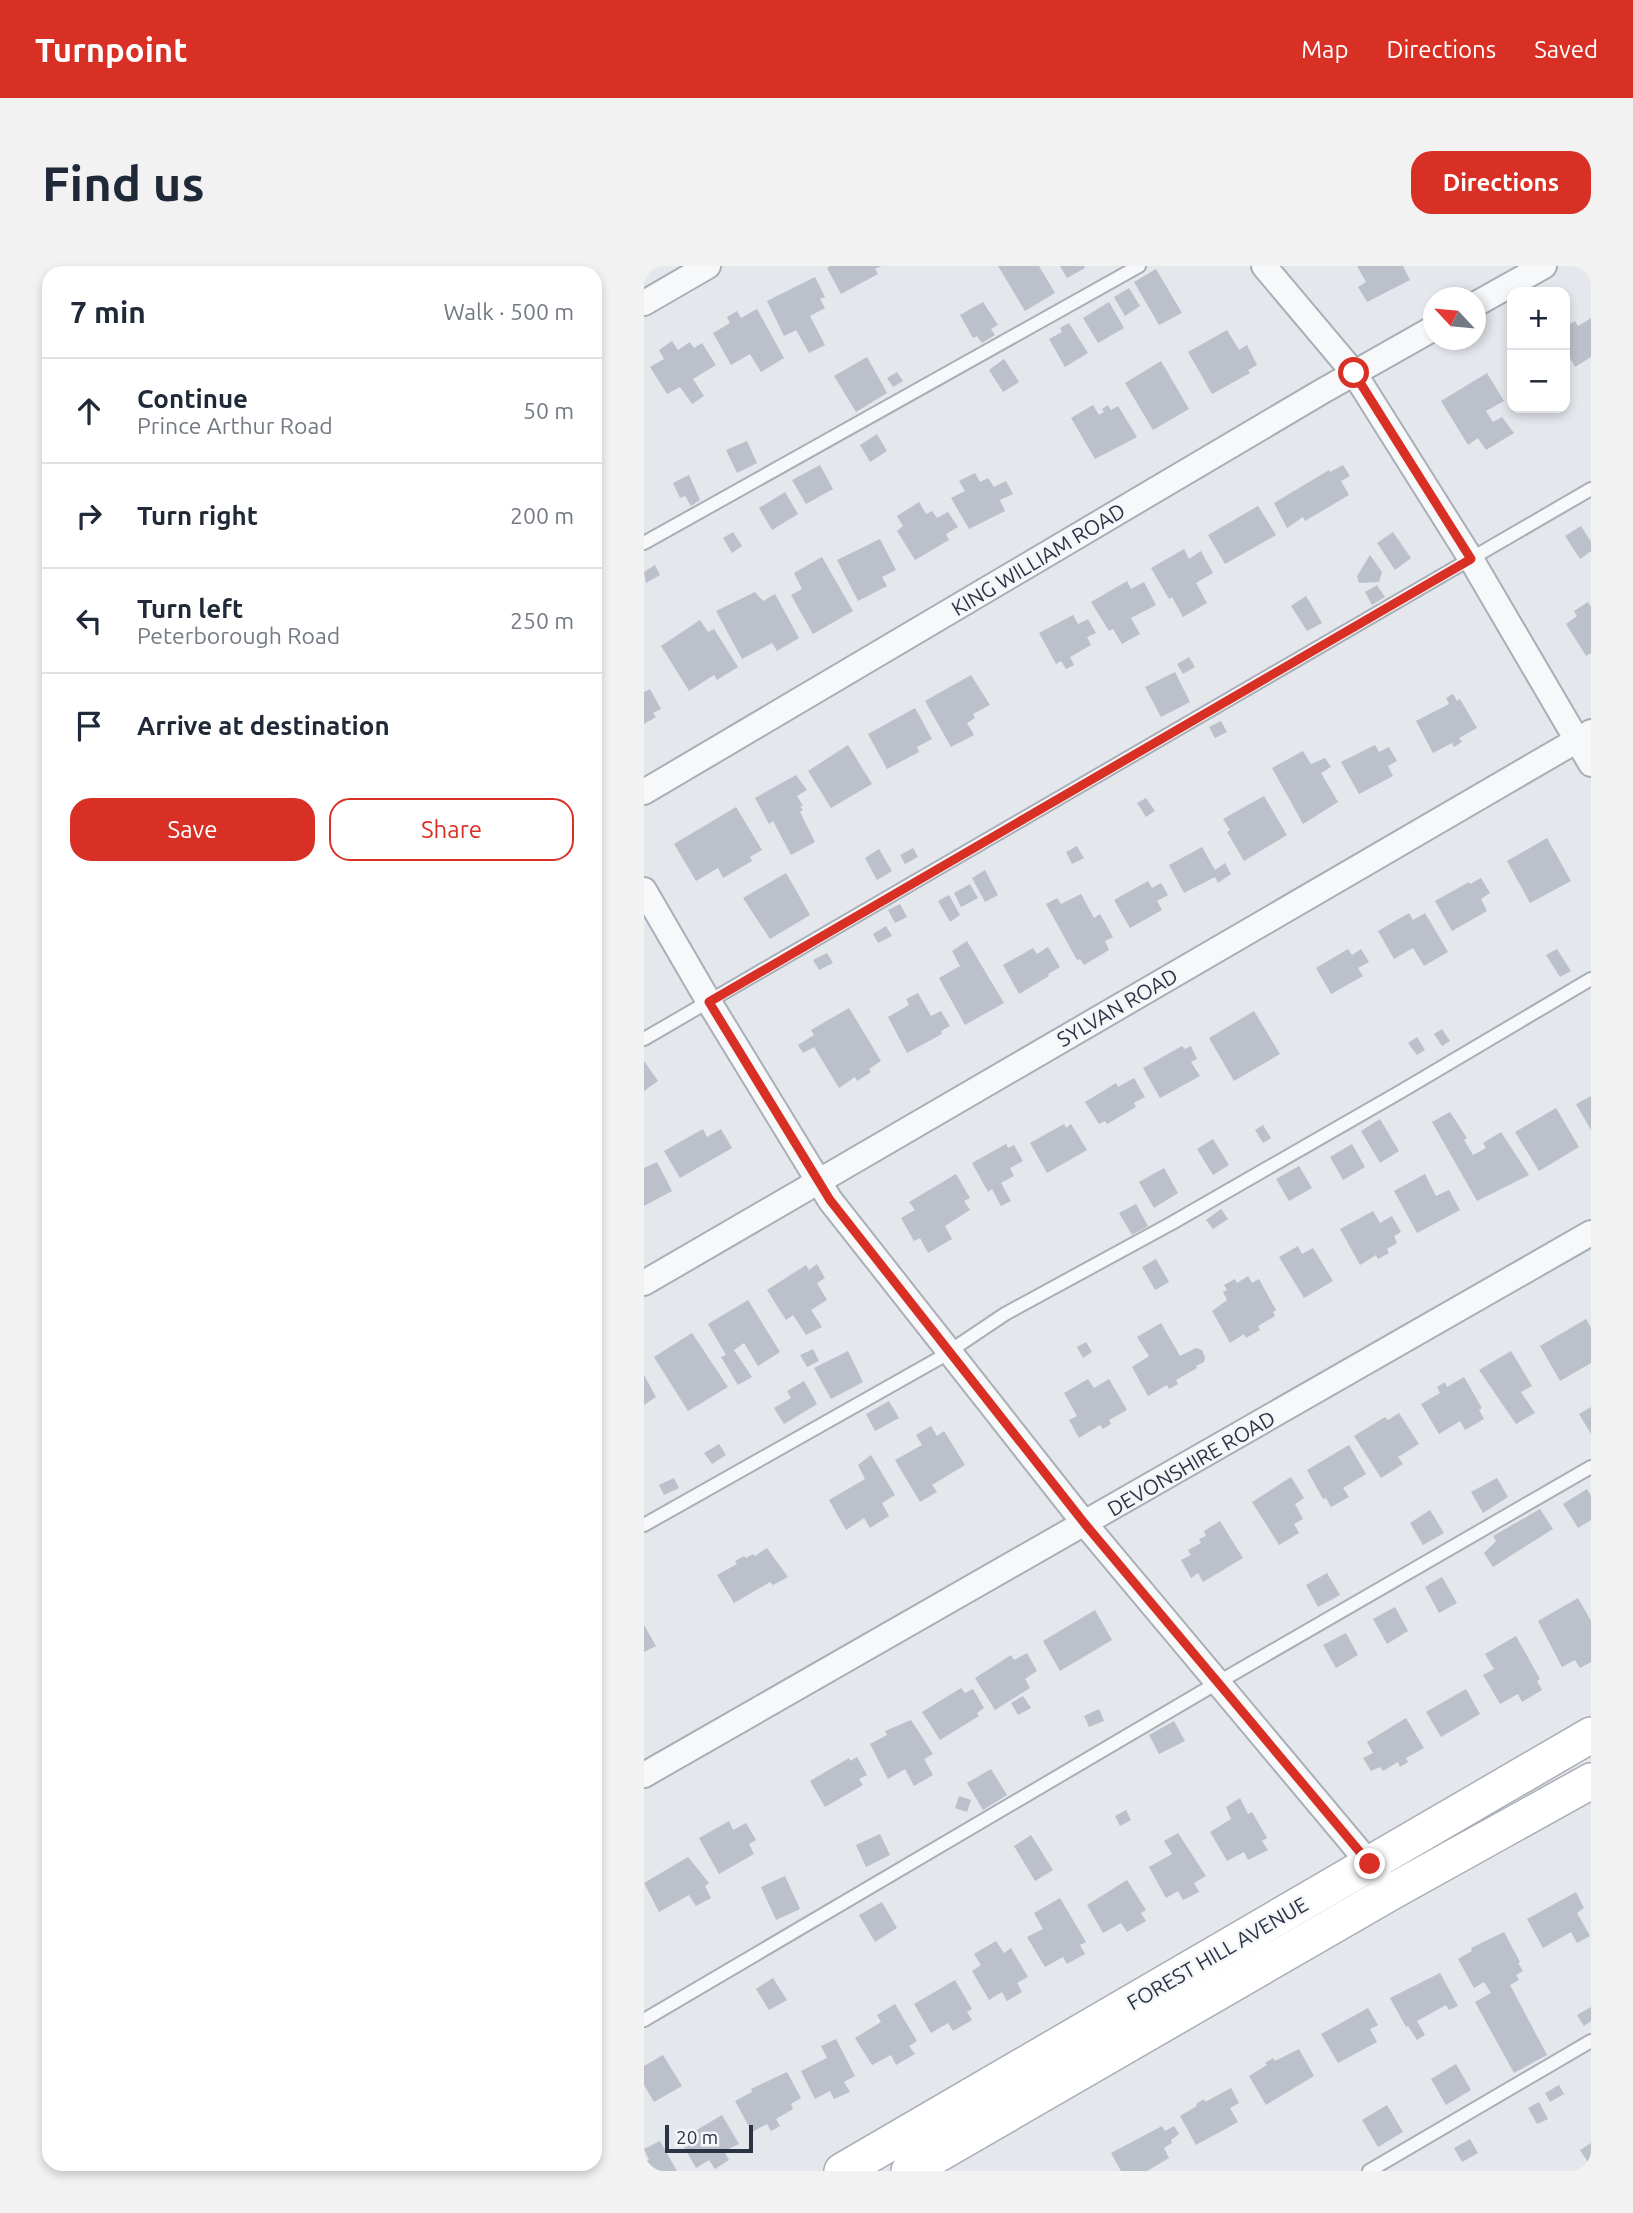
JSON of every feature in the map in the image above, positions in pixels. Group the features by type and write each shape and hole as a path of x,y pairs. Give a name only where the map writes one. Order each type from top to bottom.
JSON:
{"main road":[{"name":"FOREST HILL AVENUE","path":"842,2171 886,2160 1370,1864 1591,1735"},
{"name":"FOREST HILL AVENUE","path":"909,2171 1393,1891 1591,1781"}],"street":[{"path":"644,303 708,266"},
{"path":"1264,266 1354,373 1584,736 1591,764"},
{"path":"1486,298 1544,266"},
{"name":"KING WILLIAM ROAD","path":"644,792 1423,334"},
{"name":"SYLVAN ROAD","path":"644,1283 1584,736"},
{"path":"644,890 830,1200 1085,1524 1393,1891"},
{"name":"DEVONSHIRE ROAD","path":"644,1775 1591,1233"}],"lane":[{"path":"644,543 1139,266"},
{"path":"644,1040 1591,489"},
{"path":"644,1525 948,1351 1005,1314 1111,1258 1400,1092 1591,979"},
{"path":"644,2020 1217,1682 1591,1466"},
{"path":"1369,2171 1591,2041"}],"building":[{"path":"881,266 875,269 878,274 841,294 827,268"},
{"path":"998,266 1039,266 1055,293 1025,311"},
{"path":"1060,266 1084,266 1085,268 1067,278"},
{"path":"1357,266 1403,266 1410,280 1367,302 1358,287 1366,282"},
{"path":"1156,269 1182,313 1159,325 1134,282"},
{"path":"815,277 825,297 820,299 825,308 810,316 825,345 809,353 796,330 784,336 767,301"},
{"path":"1129,288 1140,306 1125,316 1114,297"},
{"path":"983,302 998,325 991,329 995,335 982,343 977,336 973,338 960,315"},
{"path":"1109,302 1124,328 1098,343 1083,318"},
{"path":"757,309 784,358 761,372 750,354 731,365 713,333 730,323 727,317 737,311 741,318"},
{"path":"1591,318 1591,357 1575,367 1570,358 1570,324 1575,321 1578,326"},
{"path":"1069,323 1088,353 1065,367 1049,339 1062,332 1060,328"},
{"path":"1227,330 1239,350 1247,345 1257,365 1248,370 1250,373 1212,394 1188,352"},
{"path":"672,341 678,350 690,342 694,348 702,343 716,365 693,379 704,396 692,404 680,387 667,394 650,367 664,359 659,350"},
{"path":"867,357 887,393 856,412 834,376"},
{"path":"1004,359 1019,382 1003,392 989,370"},
{"path":"1161,361 1189,409 1153,430 1125,383"},
{"path":"897,372 903,381 893,387 887,378"},
{"path":"1487,373 1504,401 1486,411 1493,422 1502,417 1514,433 1486,450 1478,438 1468,445 1441,401"},
{"path":"1093,405 1099,415 1108,405 1111,410 1118,406 1137,437 1095,459 1071,418"},
{"path":"877,434 887,451 870,462 860,445"},
{"path":"747,441 757,463 737,473 726,450"},
{"path":"820,465 833,489 806,504 792,480"},
{"path":"1343,465 1350,476 1341,481 1349,495 1305,521 1303,517 1287,528 1274,503 1329,470 1330,472"},
{"path":"975,473 980,482 988,478 994,487 1006,481 1013,494 1000,500 1005,511 969,529 951,498 965,491 959,481"},
{"path":"689,475 700,500 691,506 685,496 680,498 673,483"},
{"path":"785,492 798,514 772,530 759,508"},
{"path":"919,502 926,514 932,511 937,518 948,512 958,527 946,534 949,540 915,560 897,531 903,526 897,516"},
{"path":"1258,506 1276,535 1225,564 1208,535"},
{"path":"1581,526 1591,542 1591,551 1580,559 1565,536"},
{"path":"733,532 742,546 732,553 723,538"},
{"path":"1393,532 1411,558 1395,570 1377,543"},
{"path":"880,539 896,570 882,577 887,586 858,601 837,560"},
{"path":"1184,549 1189,559 1201,551 1213,573 1196,583 1207,603 1183,617 1151,568"},
{"path":"1370,555 1382,572 1379,582 1359,583 1357,576"},
{"path":"822,557 853,611 813,634 791,595 802,589 794,573"},
{"path":"655,565 660,575 646,583 644,572"},
{"path":"1127,581 1131,589 1144,582 1156,605 1131,618 1140,634 1122,644 1113,629 1109,631 1091,602"},
{"path":"1377,585 1385,597 1372,605 1365,592"},
{"path":"755,592 763,601 775,594 799,638 777,651 772,643 742,659 716,611"},
{"path":"1306,596 1322,623 1307,631 1291,606"},
{"path":"1588,602 1591,607 1591,653 1586,656 1566,624 1577,616 1574,611"},
{"path":"1073,615 1078,624 1088,619 1096,633 1087,637 1091,645 1070,657 1074,665 1066,669 1061,661 1056,664 1039,633"},
{"path":"700,620 708,632 714,629 738,667 717,680 714,675 689,691 661,646"},
{"path":"1189,657 1195,667 1183,674 1177,664"},
{"path":"1175,672 1190,702 1161,717 1145,687"},
{"path":"971,675 990,705 973,714 975,718 967,723 974,735 951,747 925,701"},
{"path":"650,689 661,709 653,713 656,717 644,724 644,692"},
{"path":"1453,694 1457,701 1460,699 1477,728 1459,738 1462,742 1454,747 1452,743 1433,753 1416,721 1449,704 1446,698"},
{"path":"915,708 932,739 917,747 919,752 887,769 868,734"},
{"path":"1221,721 1227,732 1215,738 1209,727"},
{"path":"848,745 872,784 831,808 808,771"},
{"path":"1375,745 1379,752 1389,747 1397,761 1388,766 1393,776 1359,794 1341,762"},
{"path":"1303,751 1311,764 1325,758 1331,767 1321,773 1338,802 1303,824 1272,768"},
{"path":"796,775 807,790 797,796 803,806 800,806 803,810 800,812 815,842 791,855 773,821 769,824 755,798"},
{"path":"1264,796 1287,835 1244,861 1227,832 1230,830 1223,819"},
{"path":"1146,798 1155,811 1146,817 1137,803"},
{"path":"736,807 762,850 750,857 752,861 723,878 718,868 696,881 674,844"},
{"path":"1547,838 1571,881 1530,903 1507,861"},
{"path":"1077,846 1084,858 1072,864 1066,852"},
{"path":"1202,847 1215,870 1225,863 1231,874 1218,883 1215,877 1184,893 1169,865"},
{"path":"913,848 918,857 905,864 900,855"},
{"path":"879,849 892,871 877,880 865,858"},
{"path":"985,870 998,895 985,902 972,878"},
{"path":"786,873 810,915 770,939 743,898"},
{"path":"1481,878 1490,893 1481,899 1487,911 1452,931 1435,901"},
{"path":"1148,881 1152,888 1161,883 1168,895 1157,901 1162,910 1130,928 1114,900"},
{"path":"970,884 978,898 961,907 954,893"},
{"path":"1081,894 1094,918 1100,914 1113,937 1105,941 1109,950 1084,965 1080,959 1077,960 1046,904 1057,898 1061,904"},
{"path":"949,895 960,915 950,922 938,901"},
{"path":"900,904 907,917 895,923 888,910"},
{"path":"1409,913 1413,920 1425,913 1448,952 1424,966 1413,948 1394,959 1378,931"},
{"path":"886,926 892,936 878,943 873,934"},
{"path":"967,941 1004,1003 965,1025 939,978 960,966 952,951"},
{"path":"1048,947 1060,967 1019,994 1003,965 1033,948 1037,954"},
{"path":"1348,949 1352,955 1361,949 1369,962 1358,968 1363,976 1331,994 1316,968"},
{"path":"1557,949 1571,971 1560,977 1546,955"},
{"path":"827,953 833,963 819,970 813,960"},
{"path":"918,993 931,1016 941,1011 950,1026 941,1031 942,1034 907,1053 888,1017 909,1005 906,999"},
{"path":"849,1008 881,1061 857,1081 855,1077 839,1088 814,1047 803,1053 798,1045 814,1035 811,1030"},
{"path":"1254,1011 1280,1054 1234,1081 1209,1038"},
{"path":"1442,1029 1450,1041 1442,1046 1434,1034"},
{"path":"1417,1037 1425,1050 1417,1055 1408,1043"},
{"path":"1182,1046 1185,1049 1191,1046 1197,1059 1191,1062 1200,1076 1160,1098 1143,1068"},
{"path":"644,1061 658,1081 644,1091"},
{"path":"1134,1078 1145,1097 1134,1103 1136,1107 1107,1124 1105,1121 1099,1124 1085,1102 1116,1083 1118,1087"},
{"path":"1591,1096 1591,1130 1576,1104"},
{"path":"1556,1108 1579,1147 1539,1171 1515,1132"},
{"path":"1450,1112 1467,1138 1464,1140 1473,1155 1486,1148 1483,1143 1501,1132 1529,1175 1477,1201 1432,1122"},
{"path":"1380,1119 1399,1151 1380,1163 1361,1131"},
{"path":"1064,1124 1066,1128 1071,1124 1087,1150 1047,1173 1030,1143"},
{"path":"1263,1125 1271,1138 1263,1143 1255,1130"},
{"path":"703,1129 707,1137 721,1129 732,1148 680,1178 664,1151"},
{"path":"1213,1139 1229,1165 1213,1175 1197,1149"},
{"path":"1006,1144 1008,1148 1014,1145 1023,1161 1010,1168 1014,1176 1001,1183 1011,1201 1001,1206 992,1189 988,1192 972,1163"},
{"path":"1352,1144 1365,1167 1343,1180 1330,1157"},
{"path":"657,1162 672,1191 644,1206 644,1168"},
{"path":"1299,1166 1312,1188 1289,1201 1276,1179"},
{"path":"1164,1168 1178,1193 1154,1208 1139,1182"},
{"path":"956,1174 970,1198 964,1201 970,1210 945,1226 952,1239 928,1253 920,1238 914,1241 901,1218 915,1210 909,1202"},
{"path":"1425,1174 1436,1196 1449,1190 1460,1210 1417,1233 1394,1191"},
{"path":"1136,1204 1148,1226 1132,1235 1119,1213"},
{"path":"1221,1209 1228,1219 1213,1229 1206,1220"},
{"path":"1373,1211 1380,1223 1392,1216 1401,1232 1394,1236 1397,1243 1387,1249 1389,1253 1378,1259 1376,1255 1360,1265 1340,1229"},
{"path":"1298,1246 1302,1254 1313,1248 1333,1281 1304,1298 1279,1257"},
{"path":"1156,1259 1169,1282 1155,1290 1142,1267"},
{"path":"817,1264 825,1278 817,1283 827,1300 811,1310 822,1327 806,1335 793,1315 786,1320 767,1290 806,1265 809,1270"},
{"path":"1248,1276 1252,1283 1259,1279 1276,1310 1273,1312 1275,1316 1258,1326 1260,1330 1246,1338 1244,1334 1230,1343 1212,1311 1227,1300 1223,1292 1227,1290 1224,1285 1235,1279 1237,1283"},
{"path":"748,1300 780,1352 758,1366 744,1343 734,1350 752,1377 738,1385 721,1357 726,1355 708,1324"},
{"path":"1586,1319 1591,1328 1591,1363 1560,1381 1540,1346"},
{"path":"1161,1323 1180,1356 1196,1348 1202,1350 1205,1358 1197,1368 1176,1380 1178,1384 1169,1389 1167,1385 1148,1396 1132,1367 1149,1356 1137,1337"},
{"path":"692,1333 728,1387 688,1411 654,1357"},
{"path":"1086,1342 1092,1352 1083,1358 1077,1347"},
{"path":"813,1349 819,1361 807,1367 800,1355"},
{"path":"848,1351 863,1382 831,1399 814,1368"},
{"path":"1511,1351 1532,1386 1521,1392 1535,1413 1516,1424 1479,1370"},
{"path":"644,1375 656,1397 644,1405"},
{"path":"1464,1377 1482,1408 1479,1410 1484,1419 1465,1430 1460,1421 1439,1434 1421,1404 1440,1393 1437,1387 1445,1382 1447,1387"},
{"path":"1088,1379 1094,1388 1109,1379 1127,1410 1109,1420 1111,1424 1103,1429 1100,1425 1079,1438 1069,1420 1077,1416 1064,1393"},
{"path":"804,1381 817,1404 784,1424 774,1408 791,1398 787,1391"},
{"path":"889,1401 899,1418 875,1431 866,1414"},
{"path":"1591,1407 1591,1434 1579,1414"},
{"path":"1399,1413 1419,1444 1398,1457 1403,1464 1381,1478 1354,1436 1385,1417 1388,1420"},
{"path":"931,1426 937,1436 944,1431 965,1465 932,1485 937,1492 920,1502 895,1460 922,1445 916,1435"},
{"path":"719,1444 726,1455 712,1464 704,1453"},
{"path":"1349,1445 1366,1474 1343,1488 1349,1497 1331,1507 1326,1498 1323,1499 1307,1470"},
{"path":"871,1455 895,1495 882,1503 889,1516 870,1528 864,1518 846,1530 829,1500 865,1479 858,1465"},
{"path":"1291,1477 1304,1498 1295,1504 1303,1519 1294,1524 1299,1533 1279,1545 1252,1502"},
{"path":"674,1478 679,1488 664,1495 659,1485"},
{"path":"1497,1478 1508,1497 1483,1513 1471,1492"},
{"path":"1587,1489 1591,1496 1591,1520 1578,1528 1563,1504"},
{"path":"1540,1509 1553,1529 1493,1567 1484,1553 1496,1541 1493,1536"},
{"path":"1430,1510 1444,1533 1423,1545 1410,1523"},
{"path":"1220,1521 1243,1558 1203,1582 1198,1573 1191,1578 1181,1560 1191,1555 1188,1550 1201,1543 1199,1539 1206,1536 1204,1531"},
{"path":"767,1548 788,1577 773,1585 770,1582 734,1603 717,1575 737,1564 735,1561 744,1556 755,1556"},
{"path":"1327,1573 1340,1595 1318,1607 1306,1585"},
{"path":"1442,1577 1457,1603 1439,1613 1425,1587"},
{"path":"1578,1598 1591,1621 1591,1662 1580,1668 1575,1660 1562,1667 1538,1621"},
{"path":"1395,1607 1408,1631 1387,1644 1373,1619"},
{"path":"1095,1610 1112,1640 1060,1671 1043,1641"},
{"path":"644,1625 656,1646 644,1652"},
{"path":"1346,1633 1358,1655 1336,1668 1323,1645"},
{"path":"1516,1636 1540,1679 1537,1681 1542,1690 1522,1702 1518,1694 1500,1704 1483,1675 1494,1669 1485,1654"},
{"path":"1027,1653 1037,1671 1025,1679 1030,1688 995,1710 975,1678 1011,1655 1014,1660"},
{"path":"961,1688 965,1693 973,1689 984,1708 977,1713 979,1716 940,1740 922,1712"},
{"path":"1466,1689 1480,1714 1441,1737 1426,1712"},
{"path":"1023,1696 1031,1708 1018,1715 1011,1703"},
{"path":"1099,1709 1104,1721 1089,1727 1084,1716"},
{"path":"1406,1718 1424,1748 1406,1758 1408,1762 1400,1767 1398,1762 1383,1771 1380,1767 1371,1771 1363,1758 1373,1753 1367,1742"},
{"path":"911,1720 933,1754 924,1759 933,1775 914,1786 905,1769 888,1779 870,1744 887,1735 885,1731"},
{"path":"1174,1721 1185,1741 1159,1754 1149,1735"},
{"path":"857,1757 867,1775 859,1779 863,1785 825,1807 810,1781 849,1758 850,1761"},
{"path":"991,1769 1007,1795 983,1810 967,1783"},
{"path":"959,1796 971,1800 967,1812 955,1808"},
{"path":"1240,1798 1248,1814 1252,1812 1267,1838 1262,1841 1268,1850 1248,1860 1244,1852 1227,1861 1210,1832 1231,1819 1226,1807"},
{"path":"1126,1810 1131,1820 1120,1826 1115,1816"},
{"path":"729,1821 733,1830 746,1823 756,1840 749,1844 754,1854 719,1874 699,1838"},
{"path":"1178,1833 1206,1876 1194,1883 1199,1892 1183,1900 1178,1891 1166,1898 1149,1867 1172,1854 1164,1841"},
{"path":"880,1834 890,1855 866,1867 856,1845"},
{"path":"1031,1835 1053,1870 1035,1881 1014,1846"},
{"path":"688,1857 709,1883 705,1886 711,1898 696,1906 689,1895 659,1912 644,1883"},
{"path":"785,1876 800,1909 776,1920 761,1887"},
{"path":"1127,1880 1146,1910 1141,1913 1146,1921 1127,1932 1121,1923 1103,1933 1087,1905"},
{"path":"1576,1892 1584,1908 1577,1913 1590,1936 1577,1943 1571,1932 1543,1948 1527,1919"},
{"path":"1060,1898 1086,1942 1080,1945 1085,1954 1067,1964 1063,1957 1045,1967 1027,1937 1043,1929 1034,1913"},
{"path":"882,1902 897,1928 875,1942 859,1915"},
{"path":"1504,1932 1523,1971 1516,1975 1519,1980 1510,1985 1547,2055 1514,2073 1475,2002 1491,1993 1484,1982 1474,1988 1458,1959 1472,1951 1471,1948"},
{"path":"996,1941 1004,1953 1011,1948 1028,1977 1017,1983 1022,1992 1007,2001 1002,1992 989,2000 972,1971 981,1965 974,1954"},
{"path":"1440,1973 1458,2006 1449,2010 1446,2005 1417,2021 1425,2035 1417,2040 1408,2026 1406,2027 1390,1998"},
{"path":"773,1978 787,2000 769,2010 756,1989"},
{"path":"955,1980 972,2009 967,2012 972,2020 953,2031 948,2023 931,2033 914,2004"},
{"path":"895,2004 917,2041 909,2046 915,2054 896,2065 891,2055 872,2065 855,2038 881,2022 877,2015"},
{"path":"1591,2007 1591,2021 1584,2026 1577,2015"},
{"path":"1368,2008 1378,2025 1370,2029 1377,2042 1338,2063 1321,2034"},
{"path":"836,2039 855,2076 844,2082 850,2092 834,2099 830,2091 815,2099 801,2071 827,2058 821,2046"},
{"path":"1299,2049 1314,2076 1266,2105 1249,2076 1273,2058 1275,2061"},
{"path":"663,2055 682,2086 654,2102 644,2085 644,2066"},
{"path":"1456,2064 1471,2090 1446,2105 1431,2079"},
{"path":"787,2072 801,2098 791,2104 793,2109 776,2119 780,2126 771,2131 767,2124 752,2132 735,2101 752,2092 751,2089"},
{"path":"1559,2085 1564,2094 1550,2102 1545,2093"},
{"path":"1231,2088 1239,2103 1230,2108 1238,2122 1196,2145 1180,2116 1204,2099 1205,2102"},
{"path":"1539,2102 1548,2119 1537,2124 1528,2108"},
{"path":"1387,2105 1403,2132 1378,2147 1362,2120"},
{"path":"722,2115 739,2144 724,2151 729,2160 715,2169 709,2160 696,2168 680,2140"},
{"path":"1162,2126 1165,2131 1174,2126 1179,2134 1164,2148 1169,2158 1147,2171 1121,2171 1111,2153"},
{"path":"1470,2139 1478,2153 1462,2162 1454,2148"},
{"path":"660,2141 677,2171 644,2171 644,2162 649,2160 644,2149"},
{"path":"1591,2143 1591,2167 1580,2150"}],"route":[{"path":"1354,373 1471,559 709,1002 830,1200 1085,1524 1370,1864"}]}
